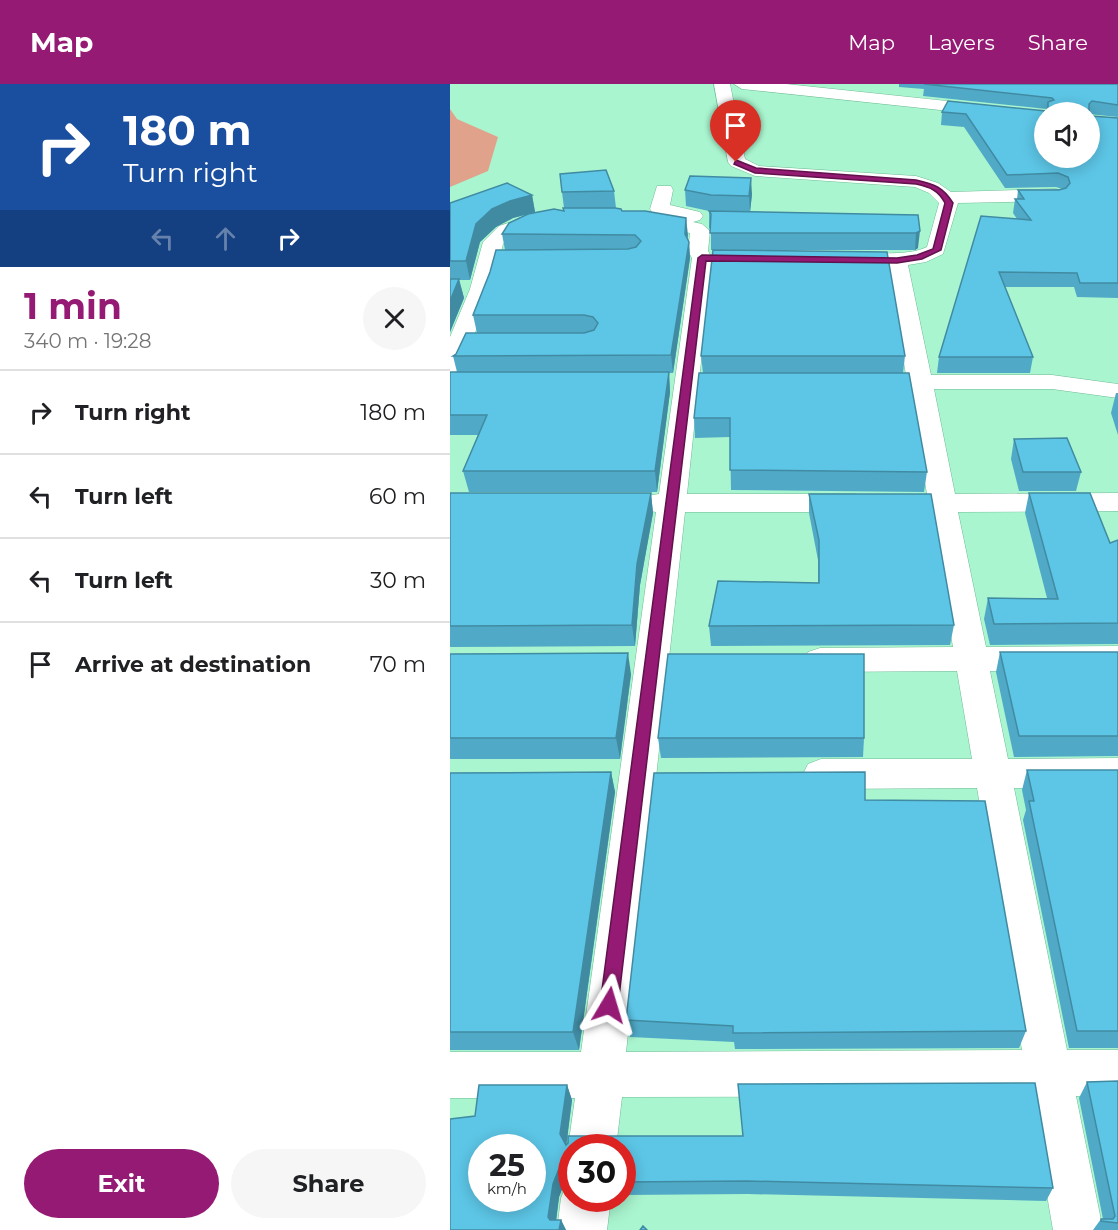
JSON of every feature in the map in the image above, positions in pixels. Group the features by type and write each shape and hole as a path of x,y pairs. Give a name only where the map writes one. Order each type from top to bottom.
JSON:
{"street":[{"path":"722,84 736,162 742,166 755,171 916,182 933,186 946,198 949,203 936,250 919,258 851,260"},
{"path":"742,84 1034,115"},
{"path":"664,190 660,209 712,220"},
{"path":"946,198 1056,195"},
{"path":"461,363 471,289 500,259 493,242 506,230 538,219 576,217"},
{"path":"594,1134 601,1074 620,775 652,660 686,382 713,258 698,251 700,231 695,228 635,217 611,217"},
{"path":"920,224 943,224"},
{"path":"897,260 1078,1230"},
{"path":"873,382 1052,382 1118,391"},
{"path":"625,503 1118,502"},
{"path":"794,660 1118,658"},
{"path":"616,661 688,660"},
{"path":"792,775 1118,773"},
{"path":"620,775 673,775"},
{"path":"450,1075 1118,1073"},
{"path":"582,1230 584,1212"}],"shaded area":[{"path":"450,109 457,119 498,137 488,171 450,187"}],"building":[{"path":"924,84 1118,84 1118,105 1092,101 1048,102 1054,100"},
{"path":"948,101 1034,110 1034,168 1100,168 1100,117 1118,118 1118,283 1080,283 1077,273 999,272 1033,357 939,357 981,216 1031,220 1015,199 1024,199 1018,190 1059,190 1066,188 1070,183 1068,177 1058,173 1007,175 966,114 942,112"},
{"path":"606,170 614,191 562,192 560,174"},
{"path":"690,176 751,178 749,196 711,195 685,190"},
{"path":"507,183 532,195 492,209 476,224 466,261 450,261 450,203"},
{"path":"563,208 615,208 622,211 645,211 686,218 685,234 689,242 671,355 453,356 466,333 584,333 594,330 598,323 593,317 584,315 473,315 496,250 628,249 636,247 641,241 635,235 502,234 509,223 528,214 554,209 564,211"},
{"path":"709,211 918,215 920,231 916,233 710,233 711,214"},
{"path":"713,250 887,252 905,356 701,356"},
{"path":"450,279 459,279 450,301"},
{"path":"450,372 669,372 655,471 463,471 487,415 450,415"},
{"path":"699,373 909,373 927,472 730,470 730,418 694,418"},
{"path":"1067,438 1081,472 1023,472 1014,439"},
{"path":"450,493 651,493 637,564 632,625 450,626"},
{"path":"1029,493 1090,493 1110,543 1118,540 1118,623 994,624 988,598 1058,599"},
{"path":"809,494 931,494 954,625 709,626 718,581 819,583 819,540"},
{"path":"1000,652 1118,652 1118,736 1019,736"},
{"path":"628,653 616,738 450,738 450,654"},
{"path":"668,654 864,654 864,738 658,738"},
{"path":"1027,770 1118,770 1118,1031 1077,1031 1029,801 1034,801"},
{"path":"611,772 573,1032 450,1032 450,773"},
{"path":"865,772 865,800 985,801 1026,1031 733,1033 733,1026 626,1020 654,773"},
{"path":"1118,1081 1118,1223 1101,1221 1101,1219 1113,1219 1115,1216 1087,1082"},
{"path":"1035,1083 1053,1188 747,1181 636,1182 636,1136 743,1136 738,1084"},
{"path":"479,1085 567,1085 560,1134 558,1134 558,1171 553,1184 548,1217 550,1220 561,1220 559,1230 450,1230 450,1119 475,1116"}],"route":[{"path":"609,1005 702,258 897,260 919,258 936,250 949,203 943,193 933,186 916,182 755,171 736,162"}]}
